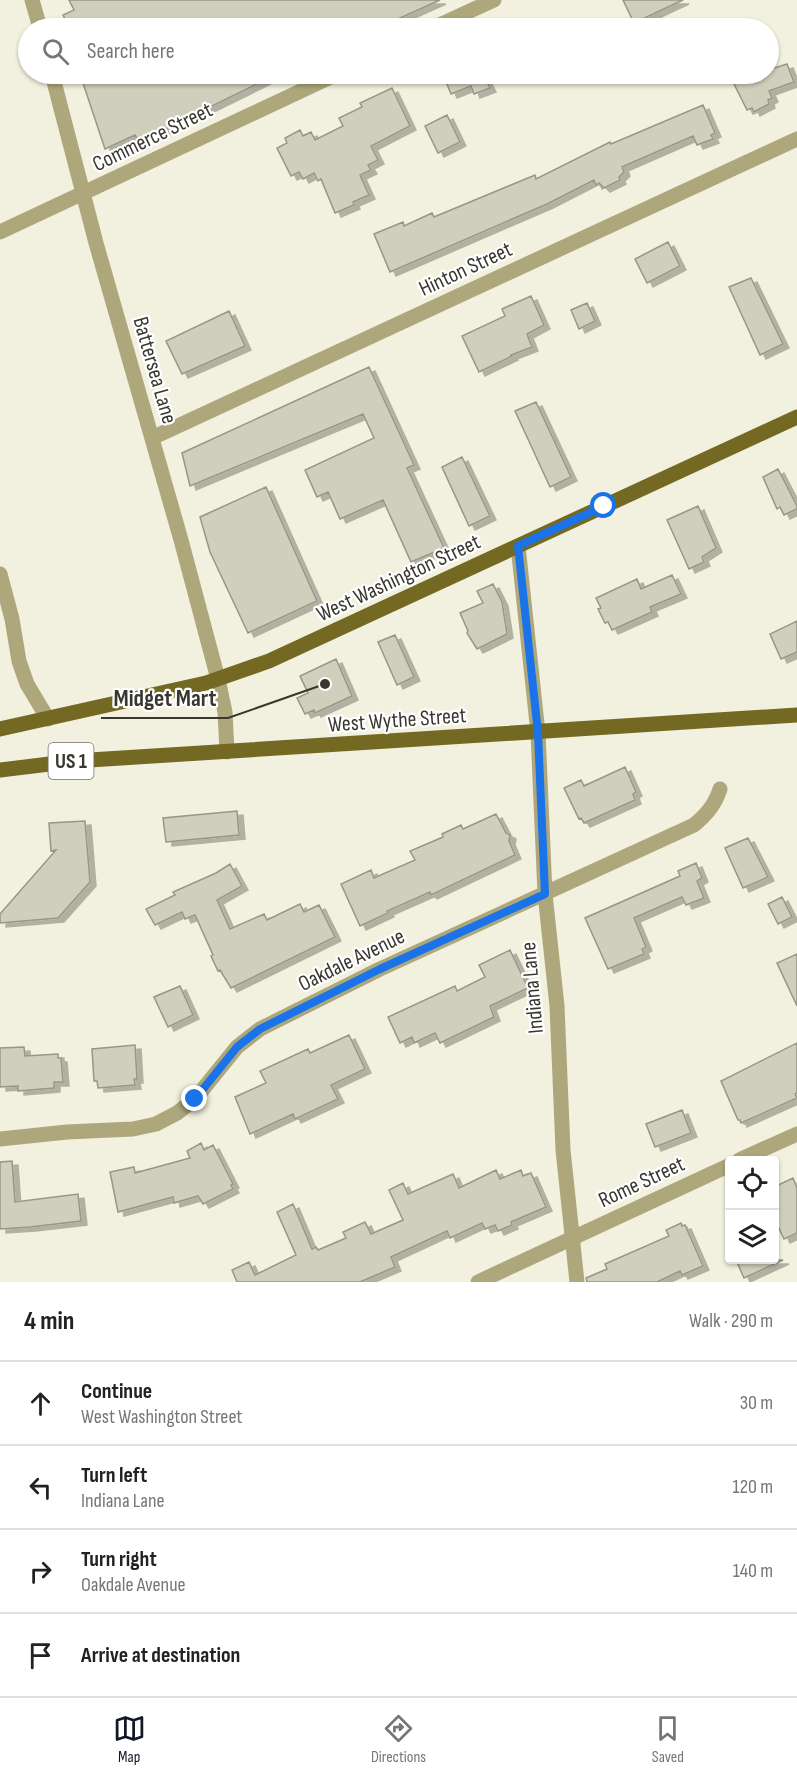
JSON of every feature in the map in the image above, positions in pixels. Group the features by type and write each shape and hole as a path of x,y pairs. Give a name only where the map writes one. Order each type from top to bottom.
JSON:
{"main road":[{"name":"West Washington Street","path":"0,729 218,679 268,661 797,417"},
{"name":"West Wythe Street","path":"0,771 66,762 797,715"}],"street":[{"path":"32,0 37,18"},
{"path":"455,18 494,0"},
{"name":"Battersea Lane","path":"55,84 218,679 225,712 227,752"},
{"name":"Commerce Street","path":"0,232 316,84"},
{"name":"Hinton Street","path":"152,438 797,139"},
{"name":"Indiana Lane","path":"518,546 538,733 545,894 557,1006 563,1150 577,1282"},
{"path":"0,574 12,619 19,661 27,684 48,719"},
{"name":"Oakdale Avenue","path":"0,1139 67,1132 133,1129 156,1124 177,1113 195,1099 237,1047 260,1029 380,969 694,825 707,815 720,789"},
{"path":"750,1156 797,1134"},
{"name":"Rome Street","path":"478,1282 725,1167"}],"building":[{"path":"69,0 440,0 400,18 65,18 63,15 74,10"},
{"path":"623,0 683,0 645,18 632,18"},
{"path":"787,64 794,82 769,91 772,98 768,100 769,104 754,112 752,108 747,110 734,84 779,84 779,67"},
{"path":"83,84 257,84 139,142 135,135 105,149"},
{"path":"447,84 488,84 490,88 474,94 471,86 451,94"},
{"path":"392,88 410,126 371,146 378,160 368,165 371,170 360,175 369,195 353,202 354,205 335,213 321,179 318,181 314,173 303,179 299,172 291,176 277,148 287,143 285,138 300,130 303,136 311,132 315,140 343,126 339,118 362,107 360,103"},
{"path":"703,105 715,133 711,135 713,139 697,145 693,136 622,167 624,172 619,177 620,180 604,188 599,183 596,185 594,180 547,204 390,272 374,234 403,222 404,226 432,213 434,217 535,175 536,179 610,142 611,144"},
{"path":"447,115 460,142 438,153 425,126"},
{"path":"668,242 680,266 647,283 635,259"},
{"path":"751,278 783,344 760,355 729,287"},
{"path":"531,296 544,325 527,334 532,347 479,372 462,336 505,316 502,309"},
{"path":"587,303 595,321 579,329 571,310"},
{"path":"229,311 245,346 182,374 166,341"},
{"path":"369,367 414,465 407,468 444,548 411,562 383,500 340,519 328,492 317,497 305,470 374,438 363,414 190,486 182,453"},
{"path":"536,402 571,477 550,487 515,411"},
{"path":"462,457 490,516 469,526 442,467"},
{"path":"778,469 797,506 797,509 784,515 780,507 777,509 763,477"},
{"path":"266,487 317,601 248,633 210,552 200,517"},
{"path":"698,506 716,548 702,557 704,562 689,569 667,520"},
{"path":"672,575 681,594 650,607 652,612 612,630 608,622 605,623 598,609 601,608 596,598 637,579 641,589"},
{"path":"493,584 502,602 507,634 477,649 467,633 460,613 483,603 477,591"},
{"path":"797,621 797,652 781,659 770,634"},
{"path":"395,635 414,677 397,685 378,642"},
{"path":"336,659 352,696 315,713 314,710 305,714 297,698 308,693 300,676"},
{"path":"625,767 636,792 633,794 635,800 584,823 581,818 579,819 564,788 581,780 584,786"},
{"path":"237,811 239,835 166,842 163,818"},
{"path":"496,814 506,833 510,835 509,841 515,855 431,895 430,892 387,911 388,913 360,926 341,884 371,870 374,878 415,860 410,851 443,837 442,834 461,825 463,829"},
{"path":"85,821 90,882 58,918 0,923 0,914 56,850 51,851 49,823"},
{"path":"748,838 768,877 743,888 725,848"},
{"path":"696,863 702,878 697,881 704,898 686,905 682,897 634,918 646,947 642,949 644,954 608,969 585,918 680,876 678,871"},
{"path":"230,864 242,886 217,900 230,929 264,914 267,920 300,904 304,912 319,905 335,937 231,988 220,970 218,971 195,915 185,919 182,912 155,925 146,909 175,895 173,892 216,873"},
{"path":"782,897 792,917 778,924 768,904"},
{"path":"510,950 528,988 490,1006 494,1017 440,1043 435,1033 414,1043 412,1037 400,1043 388,1017 455,986 457,991 485,977 479,965"},
{"path":"797,954 797,1006 777,963"},
{"path":"180,986 193,1015 168,1027 154,997"},
{"path":"349,1035 365,1069 331,1085 338,1099 295,1119 293,1114 250,1134 235,1097 266,1083 260,1071 308,1049 310,1053"},
{"path":"797,1043 797,1093 795,1094 797,1098 741,1123 721,1081"},
{"path":"135,1045 137,1079 134,1079 135,1085 98,1088 97,1081 94,1081 92,1049"},
{"path":"24,1047 25,1056 58,1054 58,1058 61,1058 63,1082 54,1082 54,1088 18,1091 18,1086 0,1087 0,1048"},
{"path":"682,1110 691,1133 655,1147 646,1124"},
{"path":"201,1143 204,1150 213,1145 233,1184 231,1185 233,1189 203,1204 198,1196 174,1203 173,1197 118,1212 110,1172 134,1167 135,1173 190,1158 187,1151"},
{"path":"12,1161 15,1202 78,1194 81,1221 0,1229 0,1162"},
{"path":"496,1170 500,1179 521,1170 523,1176 531,1173 546,1207 511,1222 512,1225 498,1231 495,1225 485,1229 482,1223 450,1238 447,1231 391,1257 395,1267 360,1282 237,1282 232,1270 249,1262 255,1275 296,1255 277,1212 293,1204 312,1249 316,1247 318,1250 346,1238 343,1232 365,1222 371,1234 403,1220 389,1190 403,1183 408,1194 453,1174 459,1188"},
{"path":"793,1178 797,1188 797,1233 784,1239 779,1228 779,1185"},
{"path":"681,1223 682,1226 685,1225 703,1266 682,1275 680,1271 657,1282 587,1282 586,1278 607,1269 605,1264 669,1236 666,1230"},
{"path":"738,1264 774,1264 744,1278"}],"place":[{"name":"Midget Mart","path":"325,684"}],"route":[{"path":"195,1099 237,1047 253,1033 380,969 545,894 538,733 518,546 604,506"}]}
